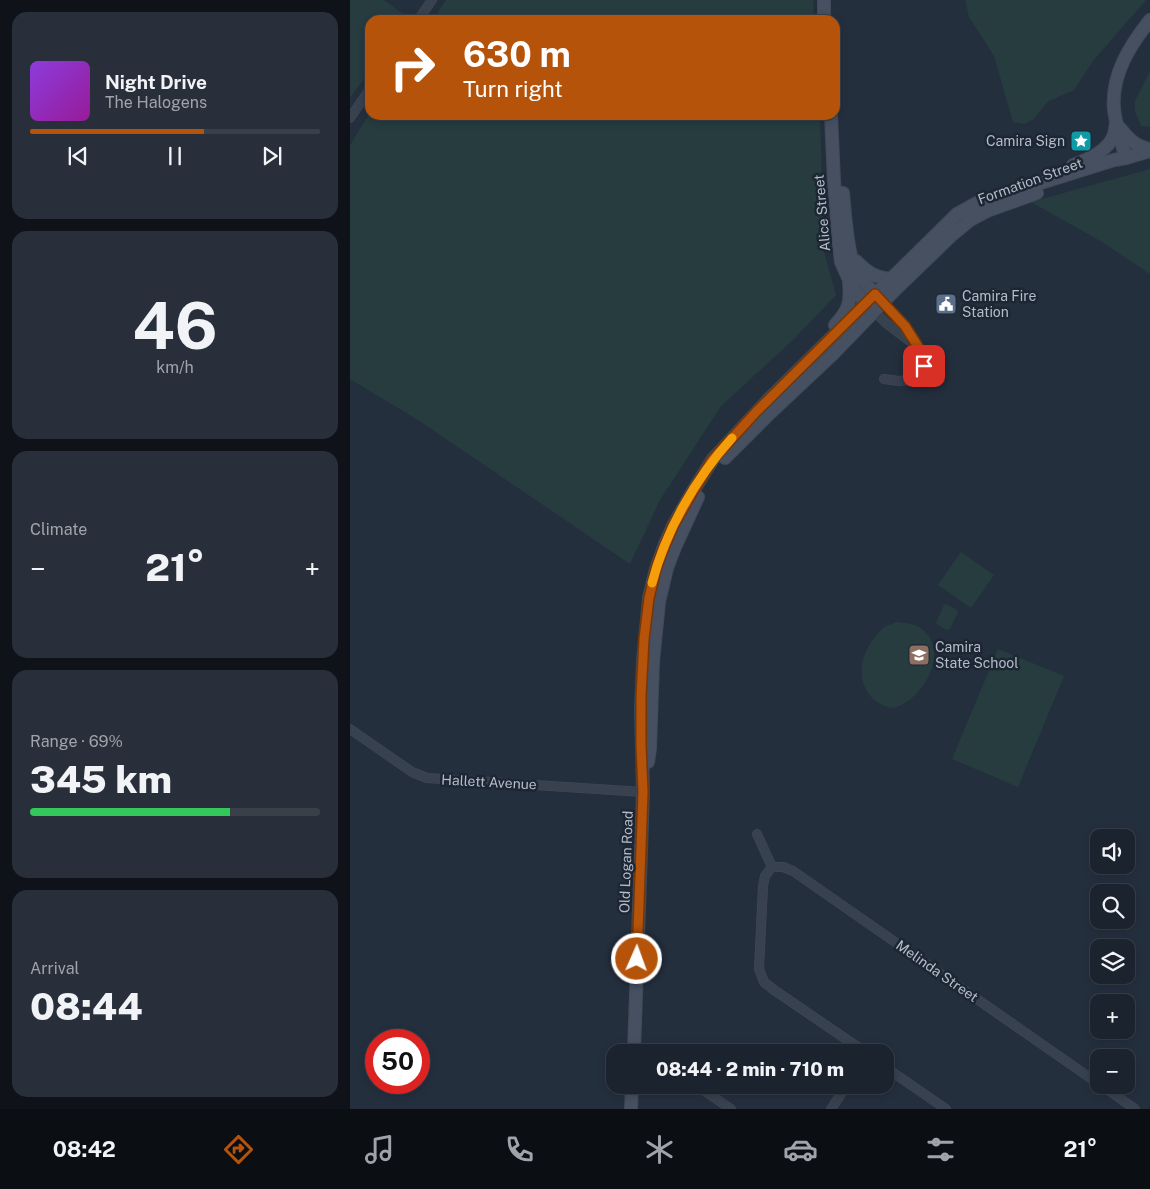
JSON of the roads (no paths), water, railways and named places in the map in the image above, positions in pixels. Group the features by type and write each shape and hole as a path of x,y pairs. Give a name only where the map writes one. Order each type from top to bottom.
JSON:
{"main road":[{"path":"824,0 824,15"},
{"path":"1126,158 1116,124 1114,103 1117,78 1124,59 1136,38 1150,20"},
{"name":"Alice Street","path":"831,120 841,262 855,291 875,303"},
{"path":"1116,124 1134,143 1150,150"},
{"path":"978,203 1025,182 1084,161 1107,146 1114,136 1116,124"},
{"name":"Alice Street","path":"832,132 842,180 850,250 855,268 875,303"},
{"name":"Formation Street","path":"875,303 890,279 957,214 978,203 1150,150"},
{"name":"Formation Street","path":"875,303 943,243 965,225 987,211 1029,195 1116,167 1126,158"},
{"path":"850,250 857,262 869,273 881,278 890,279"},
{"name":"Old Logan Road","path":"806,362 822,339 840,320 848,306 850,295 849,280"},
{"name":"Old Logan Road","path":"637,1044 643,792 641,696 644,639 652,583 673,526 713,459 806,362 875,303"},
{"name":"Old Logan Road","path":"643,792 650,748 653,661 658,602 672,554 699,495 712,474 735,448 832,355 875,303"},
{"path":"631,1109 632,1094"}],"street":[{"path":"422,15 432,0"},
{"path":"350,118 365,96"},
{"path":"875,303 886,323 919,348 924,356 924,366 910,380 884,379"},
{"name":"Hallett Avenue","path":"350,729 412,772 427,778 643,792"},
{"path":"757,834 772,867 765,876 763,886 759,968 764,982 852,1044"},
{"name":"Melinda Street","path":"772,867 783,867 793,871 1090,1077"},
{"path":"894,1073 946,1109"},
{"path":"709,1094 731,1109"},
{"path":"830,1109 841,1094"},
{"name":"Melinda Street","path":"1114,1094 1135,1109"}],"place":[{"name":"Camira Sign","path":"1081,141"},
{"name":"Camira Fire Station","path":"946,304"},
{"name":"Camira State School","path":"919,655"}]}
